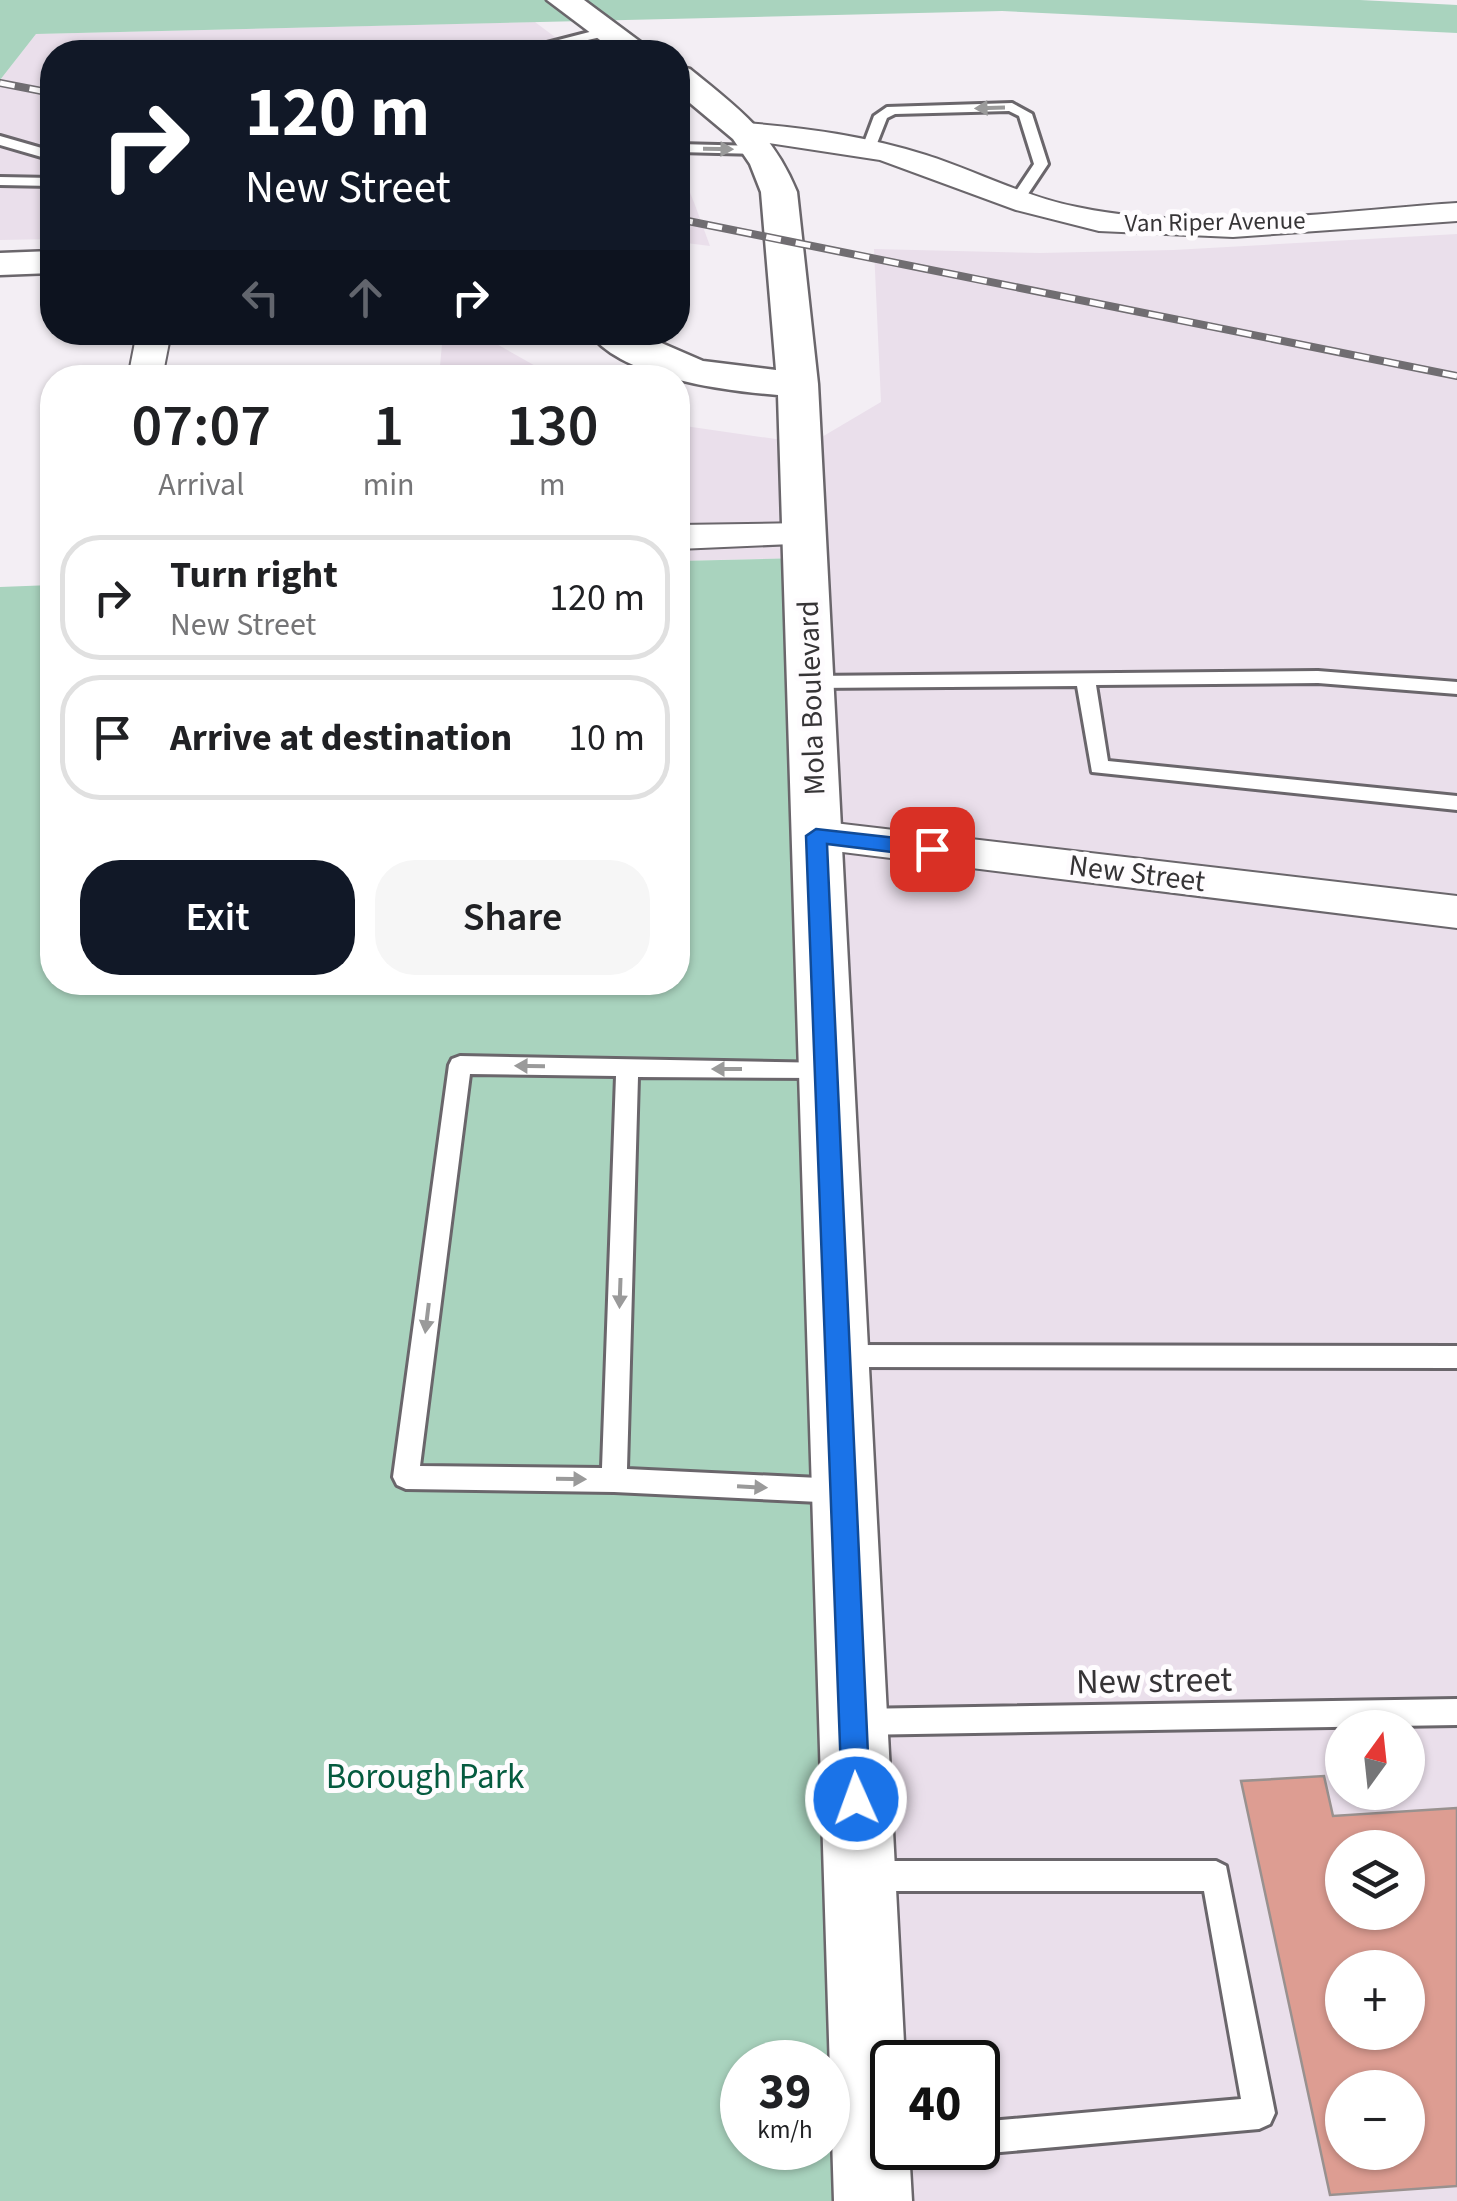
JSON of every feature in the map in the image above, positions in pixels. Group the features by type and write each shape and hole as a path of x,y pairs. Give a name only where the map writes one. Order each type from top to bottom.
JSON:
{"street":[{"path":"563,0 618,40"},
{"name":"Mola Boulevard","path":"690,87 752,141 779,192 798,384 841,1491 870,2040"},
{"name":"Van Riper Avenue","path":"752,141 869,148 1017,200 1097,221 1153,226 1457,212"},
{"path":"0,264 40,262"},
{"path":"631,345 668,365"},
{"path":"690,370 798,384"},
{"path":"690,538 804,535"},
{"name":"New Street","path":"816,836 1457,912"}],"lane":[{"path":"570,40 605,32"},
{"path":"869,148 881,116 892,110 1012,107 1025,114 1041,164 1017,200"},
{"path":"0,140 40,152"},
{"path":"690,147 752,141"},
{"path":"0,181 40,182"},
{"path":"810,682 1318,677 1457,688"},
{"path":"1085,679 1099,766 1457,803"},
{"path":"824,1070 460,1065 406,1477 614,1480 841,1491"},
{"path":"614,1480 627,1068"},
{"path":"838,1356 1457,1357"},
{"name":"New street","path":"853,1722 1457,1712"},
{"path":"859,1876 1216,1876 1259,2113 1000,2136"}],"shaded area":[{"path":"535,22 559,40 40,40 40,239 0,240 0,80 36,34"},
{"path":"690,193 695,205 710,246 690,244"},
{"path":"1457,234 1457,2201 867,2201 799,558 690,561 690,427 810,444 881,402 874,249 1040,253 1173,250"},
{"path":"442,345 498,345 534,365 440,365"}],"green space":[{"path":"0,0 1360,0 1457,5 1457,33 1002,11 36,34 0,80"},
{"name":"Borough Park","path":"800,558 867,2201 0,2201 0,587 40,585 40,995 690,995 690,561"}],"building":[{"path":"1324,1776 1325,1810 1332,1810 1333,1816 1457,1808 1457,2186 1330,2195 1241,1781"}],"railway":[{"path":"0,83 40,91"},
{"path":"690,221 1457,376"}],"route":[{"path":"856,1799 816,836 932,849"}]}
